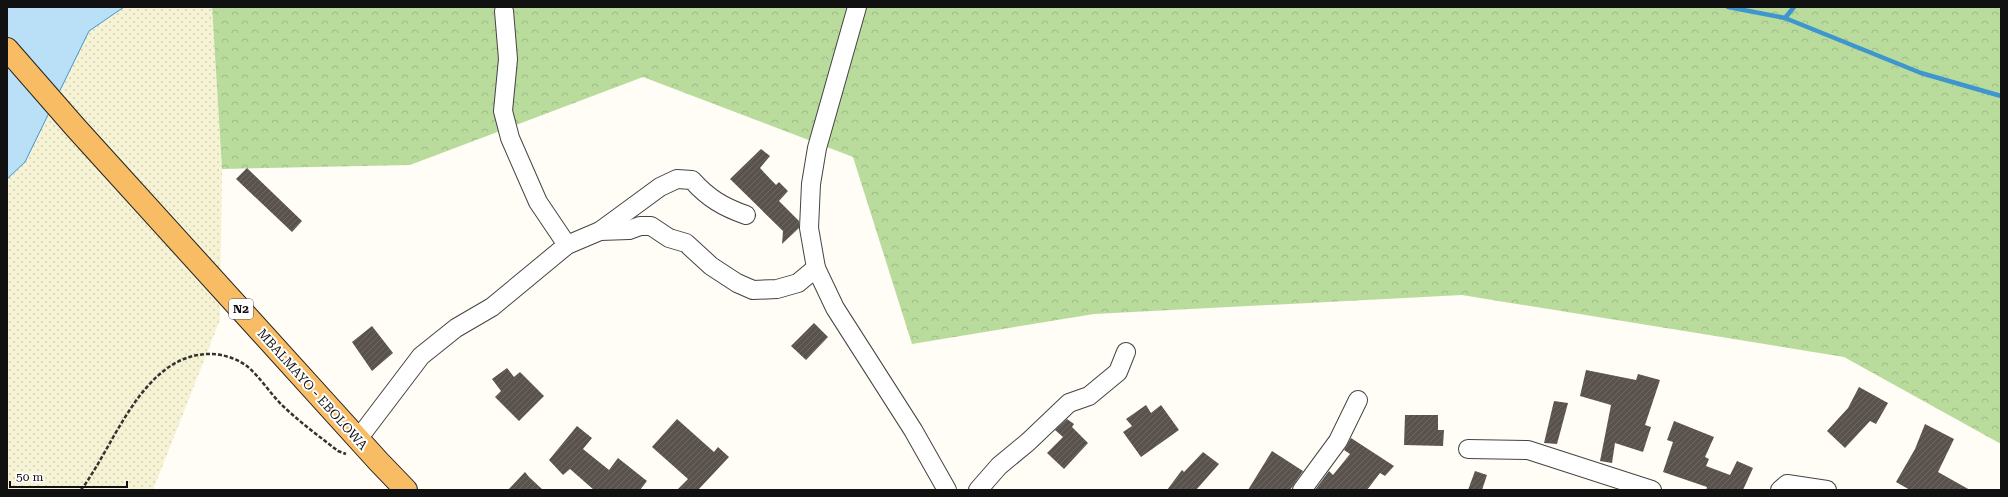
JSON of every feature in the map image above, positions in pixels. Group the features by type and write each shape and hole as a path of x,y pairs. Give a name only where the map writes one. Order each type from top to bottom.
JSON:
{"highway":[{"name":"MBALMAYO - EBOLOWA","path":"7,49 354,447 406,490"}],"street":[{"path":"857,7 817,148 811,184 809,228 816,268 835,308 913,430 947,490"},
{"path":"504,11 508,59 503,111 508,131 522,169 538,202 567,245"},
{"path":"354,447 421,356 456,328 492,307 567,245 600,231 660,187 677,179 692,180 705,194 727,208 746,215"},
{"path":"600,231 628,230 640,226 651,226 668,238 686,243 711,266 753,290 777,289 798,283 816,268"},
{"path":"978,490 999,466 1028,442 1069,403 1089,396 1118,372 1126,352"},
{"path":"1302,490 1338,441 1358,400"},
{"path":"1468,449 1528,450 1652,490"},
{"path":"1780,490 1787,484 1827,490"}],"path":[{"path":"81,490 94,473 112,438 144,390 178,362 198,354 222,354 247,366 284,407 338,451 354,447"}],"shaded area":[{"path":"124,7 212,7 222,169 220,320 153,490 7,490 7,179 25,162 89,31"}],"green space":[{"path":"212,7 2001,7 2001,444 1844,357 1462,295 1094,314 912,344 853,157 643,77 410,165 222,169"}],"water":[{"path":"7,7 124,7 89,31 25,162 7,179"}],"building":[{"path":"761,149 770,156 760,168 776,185 779,182 788,191 779,201 799,221 799,228 782,244 783,231 730,179"},
{"path":"247,168 302,221 292,232 236,179"},
{"path":"814,323 828,337 806,360 791,346"},
{"path":"372,326 393,353 372,371 352,342"},
{"path":"507,368 514,377 520,372 544,396 519,421 495,397 501,391 492,379"},
{"path":"1586,370 1636,380 1638,374 1660,380 1645,425 1651,427 1643,452 1615,443 1612,463 1600,461 1611,405 1580,396"},
{"path":"1859,387 1888,403 1876,424 1870,421 1845,448 1827,431 1848,408"},
{"path":"1554,401 1568,403 1557,444 1544,443"},
{"path":"1146,405 1151,413 1161,405 1179,430 1141,457 1123,432 1132,426 1126,419"},
{"path":"1405,415 1438,415 1438,430 1444,430 1443,446 1404,445"},
{"path":"677,419 714,452 718,447 729,457 698,490 677,490 688,479 652,447"},
{"path":"1067,419 1074,424 1072,427 1088,443 1064,469 1047,453 1063,437 1055,430"},
{"path":"1674,421 1714,437 1705,457 1709,459 1706,466 1730,475 1737,461 1753,468 1743,490 1706,490 1707,487 1663,472 1673,442 1667,440"},
{"path":"1925,424 1954,439 1938,472 1970,490 1910,490 1896,482 1915,449"},
{"path":"577,426 592,438 583,449 609,470 618,458 647,481 640,490 594,490 570,469 563,475 549,460"},
{"path":"1351,438 1394,466 1385,476 1380,473 1367,490 1315,490 1329,471 1333,475 1350,454 1344,450"},
{"path":"1272,451 1303,471 1290,490 1248,490"},
{"path":"1203,452 1219,464 1196,490 1167,490 1182,470 1184,472"},
{"path":"1475,471 1487,475 1482,490 1468,490"},
{"path":"525,472 529,477 543,490 508,490"}],"waterway":[{"path":"1728,7 1785,18 1794,7"},
{"path":"1785,18 1921,73 2001,96"}]}
